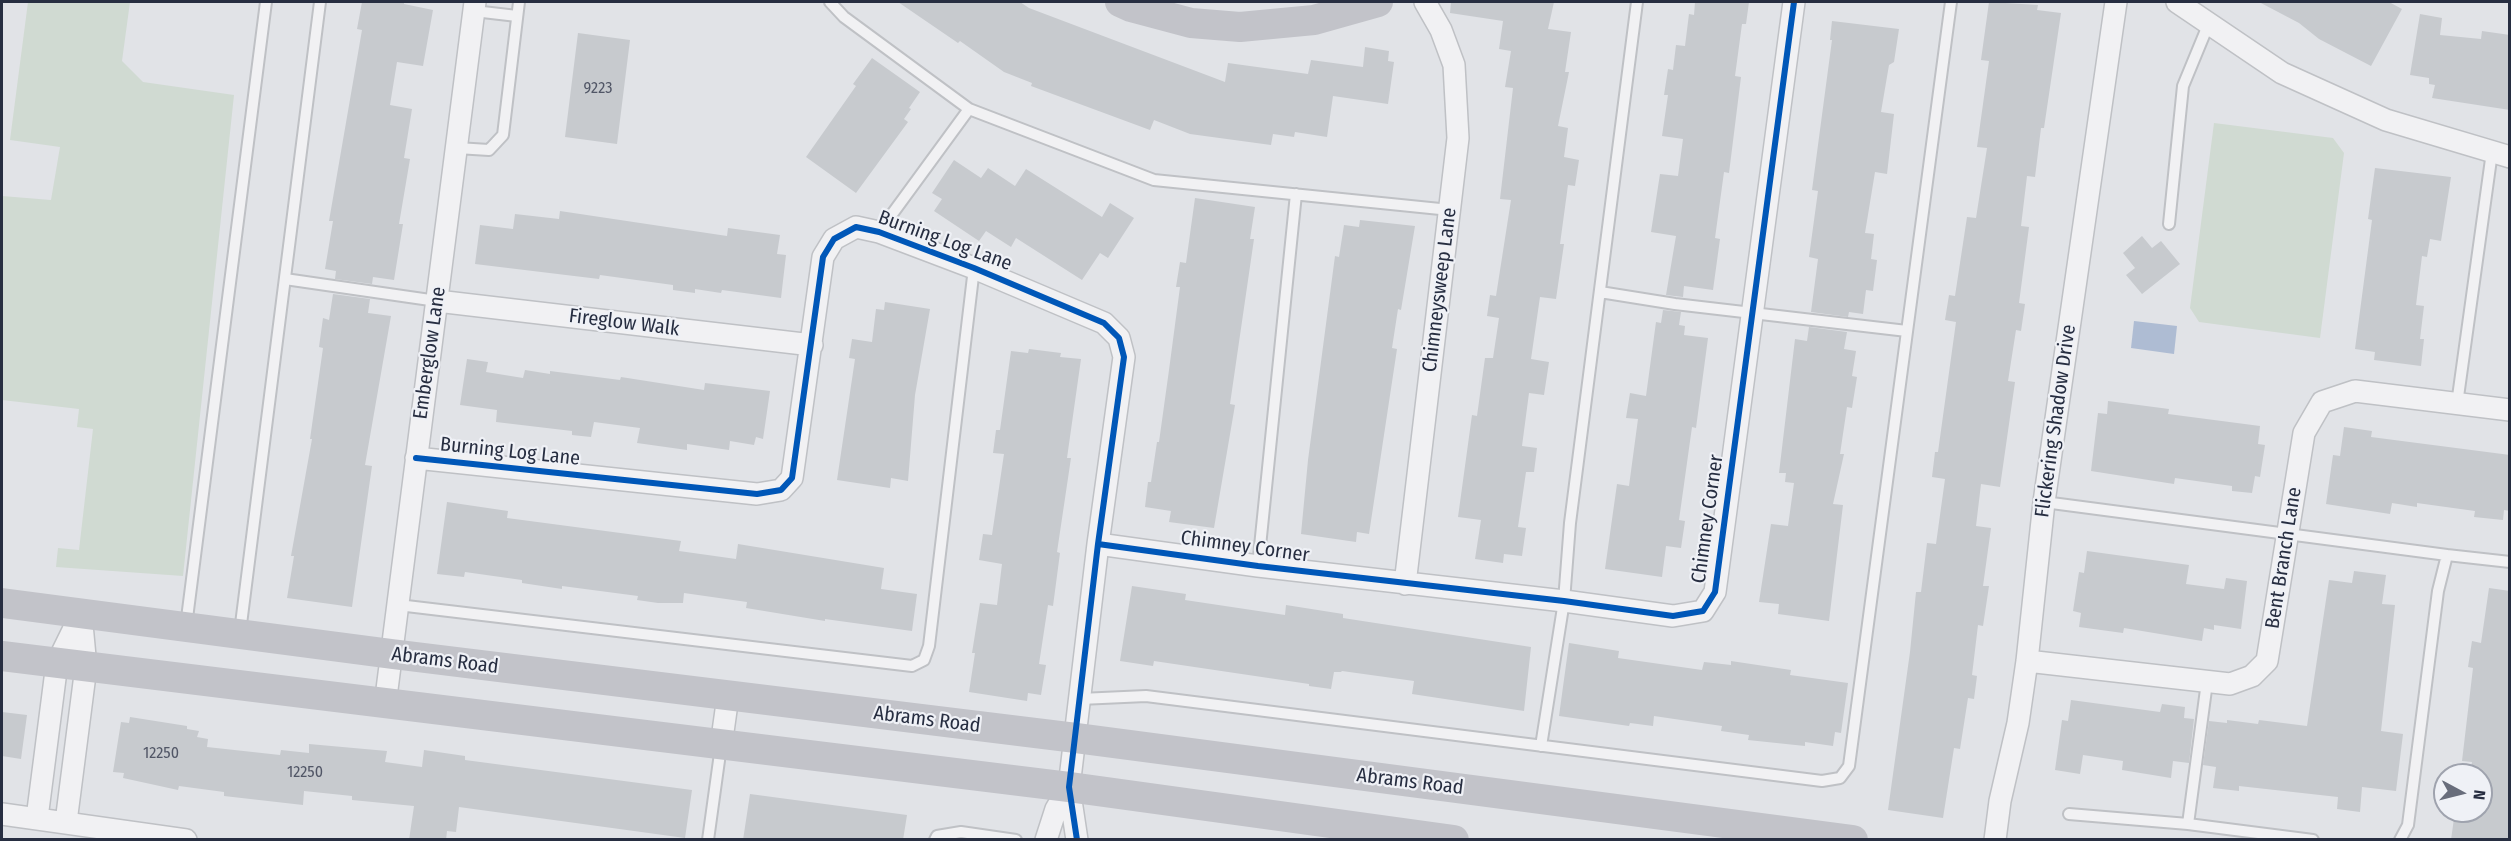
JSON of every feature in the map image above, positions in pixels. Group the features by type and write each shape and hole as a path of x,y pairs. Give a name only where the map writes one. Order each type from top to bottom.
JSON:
{"main road":[{"path":"1120,2 1191,23 1240,27 1314,20 1378,2"},
{"name":"Abrams Road","path":"2,603 392,654 1076,738 1853,840"},
{"path":"2,656 386,705 1069,787 1454,840"}],"street":[{"name":"Chimneysweep Lane","path":"1404,584 1458,138 1454,65 1441,30 1425,2"},
{"name":"Chimney Corner","path":"1098,544 1258,566 1564,601 1673,616 1703,611 1715,592 1794,2"},
{"name":"Flickering Shadow Drive","path":"1995,840 2000,801 2018,723 2027,661 2044,502 2116,2"},
{"path":"2177,2 2282,74 2386,120 2501,155"},
{"name":"Emberglow Lane","path":"386,705 474,6"},
{"name":"Burning Log Lane","path":"416,458 757,495 781,490 792,478 823,257 834,239 855,227 879,232 975,268 1104,323 1119,338 1124,357 1098,544 1069,787 1077,840"},
{"name":"Fireglow Walk","path":"437,301 812,345"},
{"name":"Bent Branch Lane","path":"2027,661 2230,684 2252,676 2267,661 2304,433 2322,402 2355,391 2510,411"},
{"path":"37,818 57,663 81,614"},
{"path":"66,822 86,667 81,614"},
{"path":"721,746 728,696"},
{"name":"Burning Log Lane","path":"1046,840 1056,809 1069,787"},
{"path":"2,814 186,840"}],"lane":[{"path":"186,627 266,2"},
{"path":"240,634 320,2"},
{"path":"457,148 489,150 503,135 519,2"},
{"path":"830,2 844,17 969,109 1154,180 1450,210"},
{"path":"1541,746 1564,601 1570,523 1637,2"},
{"path":"1080,699 1146,696 1822,781 1840,778 1849,766 1951,2"},
{"path":"474,6 518,16"},
{"path":"2169,224 2183,86 2209,23"},
{"path":"879,232 969,109"},
{"path":"2457,404 2501,155"},
{"path":"1258,566 1296,194"},
{"path":"398,605 912,666 924,660 929,646 975,268"},
{"path":"285,279 437,301"},
{"path":"1600,292 1675,304 1907,331"},
{"path":"2044,502 2510,562"},
{"path":"2400,840 2408,825 2438,591 2447,555"},
{"path":"2188,824 2207,681"},
{"path":"708,840 721,746"},
{"path":"2069,814 2188,824 2313,840"},
{"path":"935,840 937,836 961,832 1016,840"}],"shaded area":[{"path":"28,2 130,2 122,61 143,82 234,95 183,576 56,567 58,548 79,550 93,429 77,427 79,409 2,400 2,196 51,200 60,147 10,140"},
{"path":"2214,123 2333,138 2344,153 2320,338 2199,322 2190,308"}],"water":[{"path":"2134,321 2177,326 2174,354 2131,348"}],"building":[{"path":"362,2 404,2 404,4 433,10 423,66 397,62 390,105 412,109 404,158 410,159 399,224 403,224 394,280 373,277 372,284 335,279 336,271 325,269 333,221 329,221 362,30 357,29"},
{"path":"898,2 1020,2 1029,8 1225,82 1228,63 1308,74 1311,60 1363,67 1365,47 1389,51 1388,61 1394,62 1388,104 1333,96 1327,137 1295,132 1294,137 1273,134 1271,145 1190,134 1154,120 1150,130 1031,86 1032,83 1004,72"},
{"path":"1451,2 1554,2 1548,29 1571,32 1565,72 1569,72 1558,126 1568,128 1564,157 1579,160 1575,186 1568,185 1560,244 1564,244 1556,299 1540,297 1531,359 1549,362 1544,395 1529,393 1522,446 1537,448 1534,472 1526,472 1518,527 1526,528 1522,556 1504,554 1503,563 1475,559 1481,520 1458,517 1472,415 1477,416 1485,358 1493,358 1499,318 1487,316 1490,295 1496,296 1511,200 1500,199 1513,88 1505,87 1511,51 1499,49 1503,21 1450,13"},
{"path":"1695,2 1749,2 1746,24 1742,24 1735,76 1741,77 1729,173 1724,172 1715,238 1720,239 1713,290 1684,286 1683,297 1666,295 1676,236 1651,232 1660,174 1678,176 1683,139 1662,136 1668,95 1664,95 1668,69 1673,70 1676,45 1685,46 1689,14 1694,15"},
{"path":"1989,2 2038,5 2037,10 2061,13 2035,177 2027,176 2021,226 2029,227 2019,303 2025,304 2021,331 2016,330 2008,381 2015,382 2000,487 1981,484 1976,526 1991,528 1983,586 1989,586 1983,626 1978,625 1972,675 1977,676 1974,699 1968,698 1960,749 1954,748 1943,818 1888,810 1916,592 1921,592 1927,543 1936,544 1945,479 1932,477 1935,452 1938,452 1956,322 1945,320 1949,295 1955,296 1967,217 1976,218 1987,148 1977,147 1989,61 1981,60"},
{"path":"2259,2 2389,2 2402,9 2371,66 2319,39 2299,23"},
{"path":"2420,14 2442,18 2440,35 2481,39 2482,31 2510,35 2510,110 2432,98 2435,85 2429,84 2429,78 2410,75"},
{"path":"1832,21 1899,29 1894,62 1889,65 1881,112 1894,114 1887,174 1875,172 1865,233 1874,234 1871,259 1877,260 1873,291 1866,290 1863,314 1849,312 1848,317 1811,312 1818,259 1809,257 1818,191 1812,190 1832,40 1830,40"},
{"path":"578,33 630,40 617,144 565,137"},
{"path":"872,58 920,92 904,119 908,122 856,193 806,157 856,86 853,84"},
{"path":"954,160 981,178 988,168 1015,186 1026,169 1102,217 1110,203 1134,218 1108,258 1100,253 1082,280 1016,238 1011,247 986,231 979,241 934,211 942,199 932,193"},
{"path":"2375,168 2451,177 2441,241 2430,239 2427,257 2422,256 2416,305 2424,306 2420,339 2424,339 2421,366 2374,360 2375,352 2355,349 2372,220 2368,219"},
{"path":"1195,198 1255,207 1250,239 1254,239 1230,404 1235,405 1214,528 1169,522 1171,511 1145,507 1148,482 1151,482 1157,442 1159,442 1180,287 1176,287 1180,262 1186,263"},
{"path":"560,211 727,236 728,228 780,235 777,254 786,255 781,298 722,290 721,293 695,289 695,293 673,290 673,285 600,275 599,279 475,264 480,225 513,229 515,214 559,219"},
{"path":"1360,220 1415,226 1401,310 1398,309 1392,348 1397,349 1369,534 1357,532 1356,542 1301,534 1308,460 1335,256 1339,257 1344,225 1359,227"},
{"path":"2142,236 2152,248 2161,241 2180,264 2142,294 2126,275 2135,268 2123,253"},
{"path":"333,294 370,299 368,313 391,316 365,465 372,466 352,607 287,598 294,556 291,556 312,439 310,439 323,348 319,347 323,318 329,320"},
{"path":"885,302 930,309 915,395 908,481 891,478 890,488 837,480 855,359 849,358 852,339 872,342 876,309 884,310"},
{"path":"1663,310 1681,312 1679,325 1685,326 1684,335 1708,338 1696,428 1692,427 1679,520 1685,521 1681,548 1666,546 1662,577 1605,569 1617,484 1629,486 1638,419 1626,418 1630,393 1646,396 1656,322 1661,323"},
{"path":"1809,327 1847,332 1844,349 1856,351 1852,376 1857,377 1852,408 1847,407 1840,454 1844,454 1833,504 1843,505 1829,621 1778,614 1779,604 1759,602 1771,524 1788,526 1794,483 1785,482 1786,473 1779,473 1795,339 1807,341"},
{"path":"1029,349 1061,353 1060,357 1081,359 1067,458 1071,458 1057,552 1060,553 1053,606 1048,605 1039,664 1046,665 1041,695 1028,693 1027,701 969,692 975,653 972,653 980,603 997,605 1002,564 979,560 983,534 992,535 1004,454 993,453 996,430 1000,430 1011,351 1028,353"},
{"path":"467,359 488,362 486,372 523,378 525,370 550,374 550,371 620,380 621,377 704,390 705,383 770,391 763,439 756,437 754,445 730,441 729,450 687,444 687,450 637,443 640,428 594,422 591,437 572,435 572,431 496,422 497,410 460,405"},
{"path":"2108,401 2169,409 2168,414 2260,426 2258,444 2265,445 2260,477 2255,476 2252,493 2232,491 2232,486 2175,478 2174,484 2091,471 2098,413 2107,414"},
{"path":"2344,427 2372,431 2371,437 2510,455 2510,511 2504,510 2503,520 2474,517 2475,511 2417,503 2417,507 2392,503 2390,514 2326,504 2333,455 2340,456"},
{"path":"447,502 508,511 507,518 681,541 679,551 736,559 738,544 884,568 881,589 917,594 912,631 825,619 825,621 746,608 747,602 684,593 683,603 658,603 637,600 638,596 562,586 562,589 522,583 522,580 465,572 464,577 437,574"},
{"path":"2087,551 2189,565 2186,584 2224,589 2226,578 2247,581 2241,629 2214,625 2214,630 2204,628 2202,641 2124,628 2123,633 2079,627 2081,613 2073,611 2079,572 2084,573"},
{"path":"2354,571 2386,575 2382,604 2395,605 2381,731 2403,734 2396,791 2362,787 2360,812 2337,809 2338,797 2239,786 2239,791 2213,788 2216,767 2203,765 2209,721 2227,723 2227,720 2258,724 2259,720 2307,726 2329,580 2352,583"},
{"path":"1132,586 1186,594 1185,600 1285,615 1286,605 1343,614 1343,618 1531,647 1524,711 1412,694 1414,681 1342,671 1334,672 1331,689 1154,661 1153,666 1120,661"},
{"path":"2489,588 2510,591 2510,840 2451,840 2453,823 2493,823 2493,763 2462,761 2473,668 2468,667 2472,641 2481,643"},
{"path":"1569,643 1619,651 1618,658 1702,670 1704,662 1731,665 1731,661 1791,670 1790,675 1848,683 1841,733 1835,732 1833,746 1805,742 1805,746 1748,740 1749,735 1721,731 1722,726 1654,716 1653,726 1630,723 1629,726 1559,716"},
{"path":"2071,700 2160,712 2162,704 2185,707 2184,718 2194,719 2189,763 2173,761 2171,778 2122,770 2123,761 2083,755 2080,774 2055,770 2062,720 2068,721"},
{"path":"2,712 27,715 21,759 2,756"},
{"path":"130,717 187,726 187,729 199,731 197,737 208,739 207,747 280,755 281,750 309,753 309,744 387,751 385,762 422,767 424,750 465,756 465,760 692,790 685,838 459,807 456,832 447,831 446,840 409,840 414,806 352,800 352,796 304,791 303,805 224,796 224,792 179,786 178,790 123,778 124,773 113,772 121,722 129,723"},
{"path":"750,794 907,815 903,840 743,840"}],"cycle path":[{"path":"1098,544 1258,566 1564,601 1673,616 1703,611 1715,592 1794,2"},
{"path":"416,458 757,494 781,490 792,478 823,257 834,239 856,227 879,232 974,268 1104,323 1119,338 1124,357 1098,544 1069,787 1077,840"}]}
